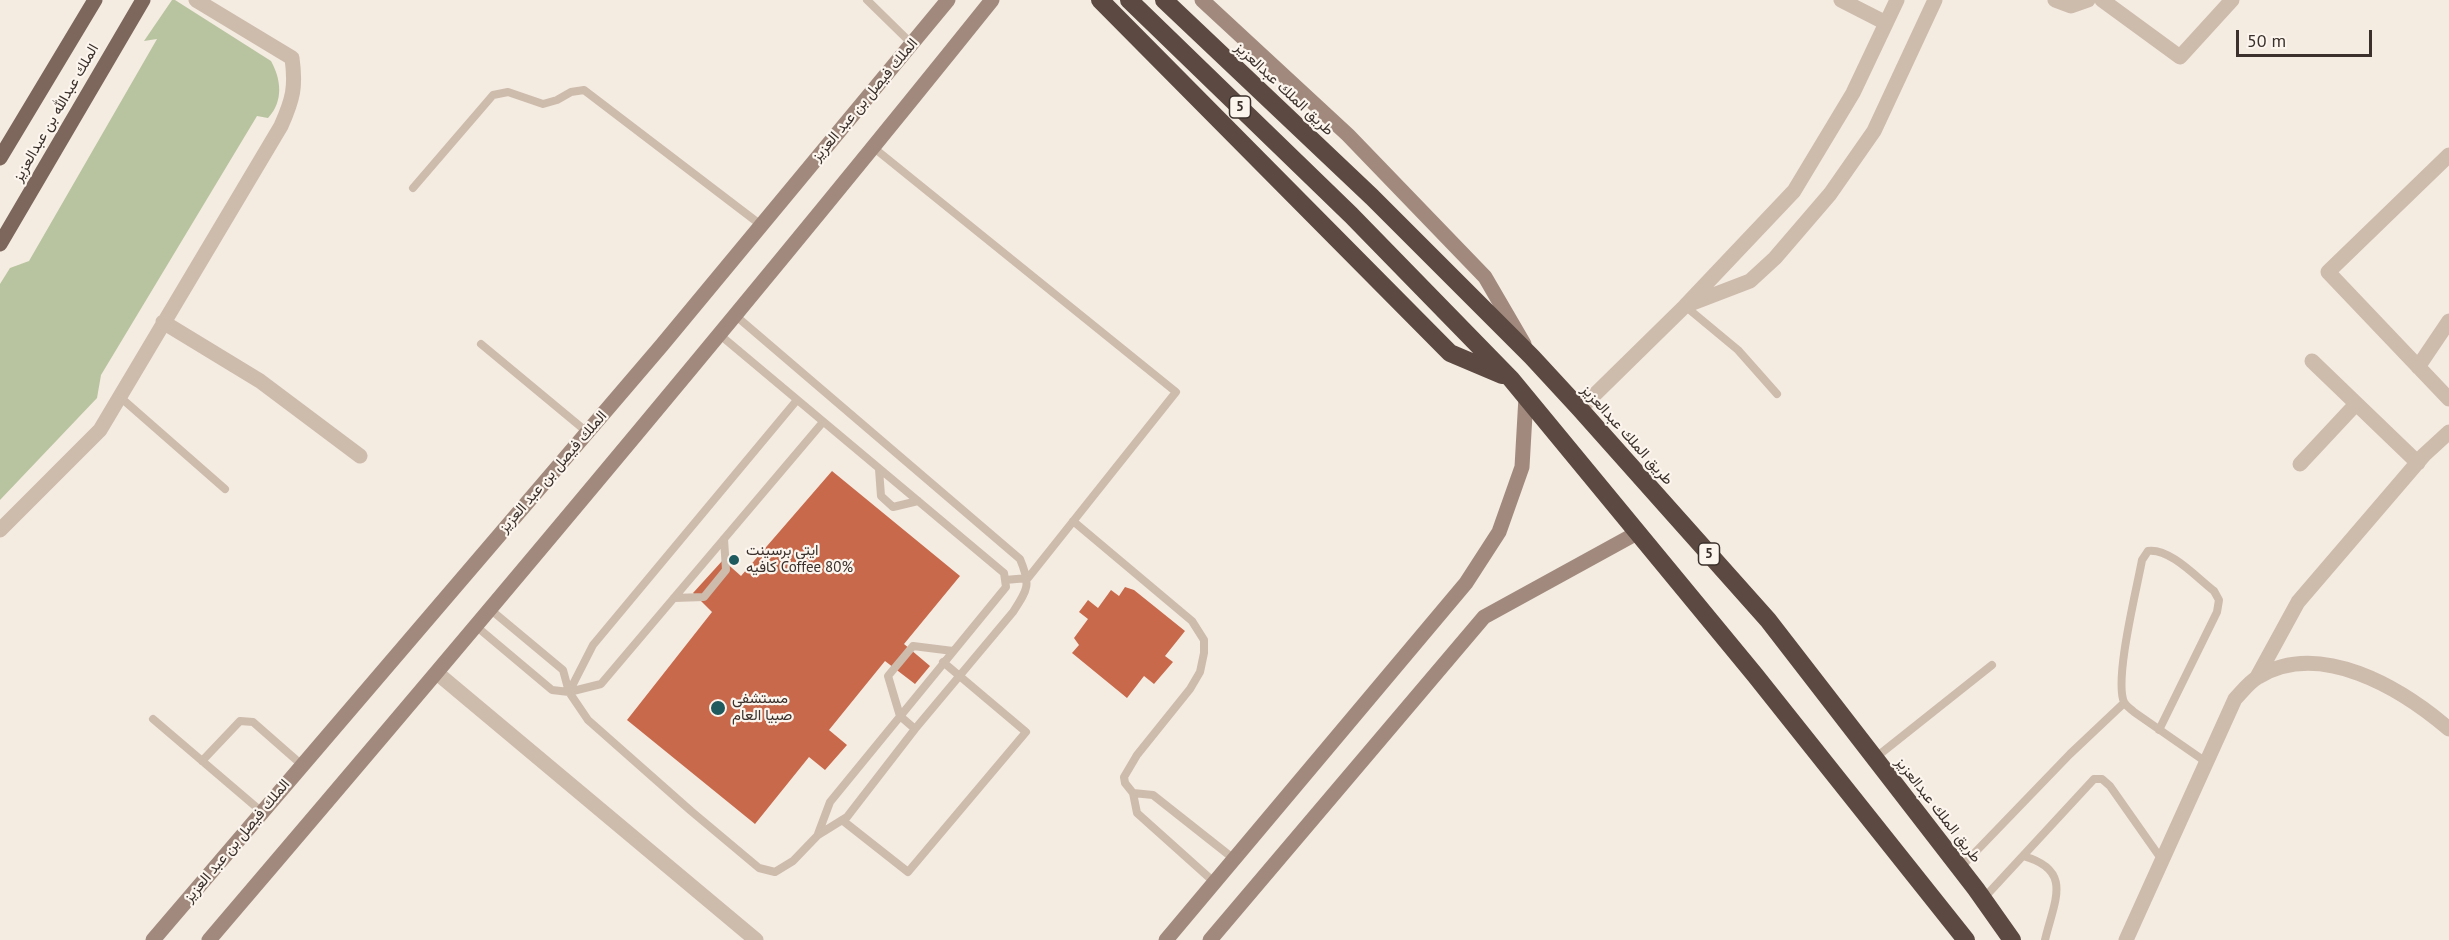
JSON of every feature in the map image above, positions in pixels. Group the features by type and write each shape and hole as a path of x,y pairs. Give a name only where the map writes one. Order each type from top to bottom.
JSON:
{"highway":[{"path":"1100,0 1450,352 1511,379"},
{"name":"5","path":"1129,0 1351,215 1511,379 1755,675 1964,939"},
{"name":"طريق الملك عبدالعزيز","path":"1164,0 1372,197 1532,357 1580,409 1768,620 1960,868 2012,940"}],"main road":[{"name":"الملك عبدالله بن عبدالعزيز","path":"0,158 95,0"},
{"name":"الملك عبدالله بن عبدالعزيز","path":"0,244 143,0"}],"street":[{"path":"0,530 100,430 281,126 292,100 295,81 292,58 196,0"},
{"path":"209,940 477,627 736,316 992,0"},
{"path":"1202,0 1348,135 1485,277 1532,357"},
{"path":"1840,0 1886,23"},
{"path":"1580,409 1685,306 1794,191 1853,93 1897,0"},
{"path":"1685,306 1750,281 1775,258 1830,194 1874,131 1935,0"},
{"path":"2055,0 2071,6 2088,0"},
{"path":"2102,0 2180,57 2232,0"},
{"name":"الملك فيصل بن عبد العزيز","path":"153,940 587,432 912,44 942,2"},
{"path":"2449,155 2328,272 2449,399"},
{"path":"2418,367 2449,321"},
{"path":"163,322 260,381 360,456"},
{"path":"2312,361 2418,464"},
{"path":"1166,940 1466,583 1499,532 1522,467 1526,397"},
{"path":"2300,464 2356,404"},
{"path":"2126,940 2235,699 2257,677 2298,602 2418,464 2449,432"},
{"path":"1210,940 1484,617 1637,533"},
{"path":"2257,677 2284,666 2332,664 2376,680 2449,729"},
{"path":"437,673 756,940"}],"lane":[{"path":"867,0 912,44"},
{"path":"413,188 493,94 508,92 543,104 557,100 570,92 584,90 761,225"},
{"path":"874,147 1176,393 1028,578 1005,580"},
{"path":"1685,306 1738,350 1777,394"},
{"path":"491,610 563,670 569,692 588,720 759,868 775,872 793,861 818,835 847,817 915,729 1013,612 1027,591 1028,578 1020,559 736,316"},
{"path":"720,335 995,563 1004,573 1006,587 830,802 818,835"},
{"path":"481,344 587,432"},
{"path":"120,397 225,489"},
{"path":"569,692 593,645 797,400"},
{"path":"477,627 552,690 569,692 601,684 823,422"},
{"path":"879,469 881,496 893,507 918,501"},
{"path":"1073,521 1192,621 1204,640 1200,672 1126,772 1125,783 1133,793 1137,813 1214,882"},
{"path":"674,598 704,597 726,570 724,539"},
{"path":"2159,730 2217,612 2218,600 2214,591 2167,554 2156,550 2148,551 2142,560 2123,655 2124,703 2159,730 2206,762"},
{"path":"915,729 900,716 888,676 913,646 953,651"},
{"path":"842,820 908,872 1026,732 944,662"},
{"path":"1875,758 1992,665"},
{"path":"1960,868 2070,754 2124,703"},
{"path":"153,719 262,812"},
{"path":"202,760 240,721 248,720 302,765"},
{"path":"1983,899 2094,779 2102,779 2110,786 2162,860"},
{"path":"1133,793 1153,795 1234,859"},
{"path":"2023,856 2048,866 2055,874 2058,886 2045,940"}],"green space":[{"path":"172,0 271,61 279,82 277,104 268,118 257,116 101,375 97,398 0,500 0,284 10,268 29,261 157,39 144,41"}],"building":[{"path":"832,471 960,576 904,644 930,666 915,684 885,661 829,730 847,745 825,770 809,757 755,824 627,720 712,612 693,593 723,560 741,576"},
{"path":"1125,587 1134,590 1185,631 1165,656 1173,662 1154,684 1144,676 1127,698 1072,653 1079,645 1074,638 1088,619 1079,612 1088,600 1098,608 1111,590 1119,596"}],"place":[{"name":"ايتي برسينت كافيه Coffee 80%","path":"734,560"},
{"name":"مستشفى صبيا العام","path":"718,708"}]}
